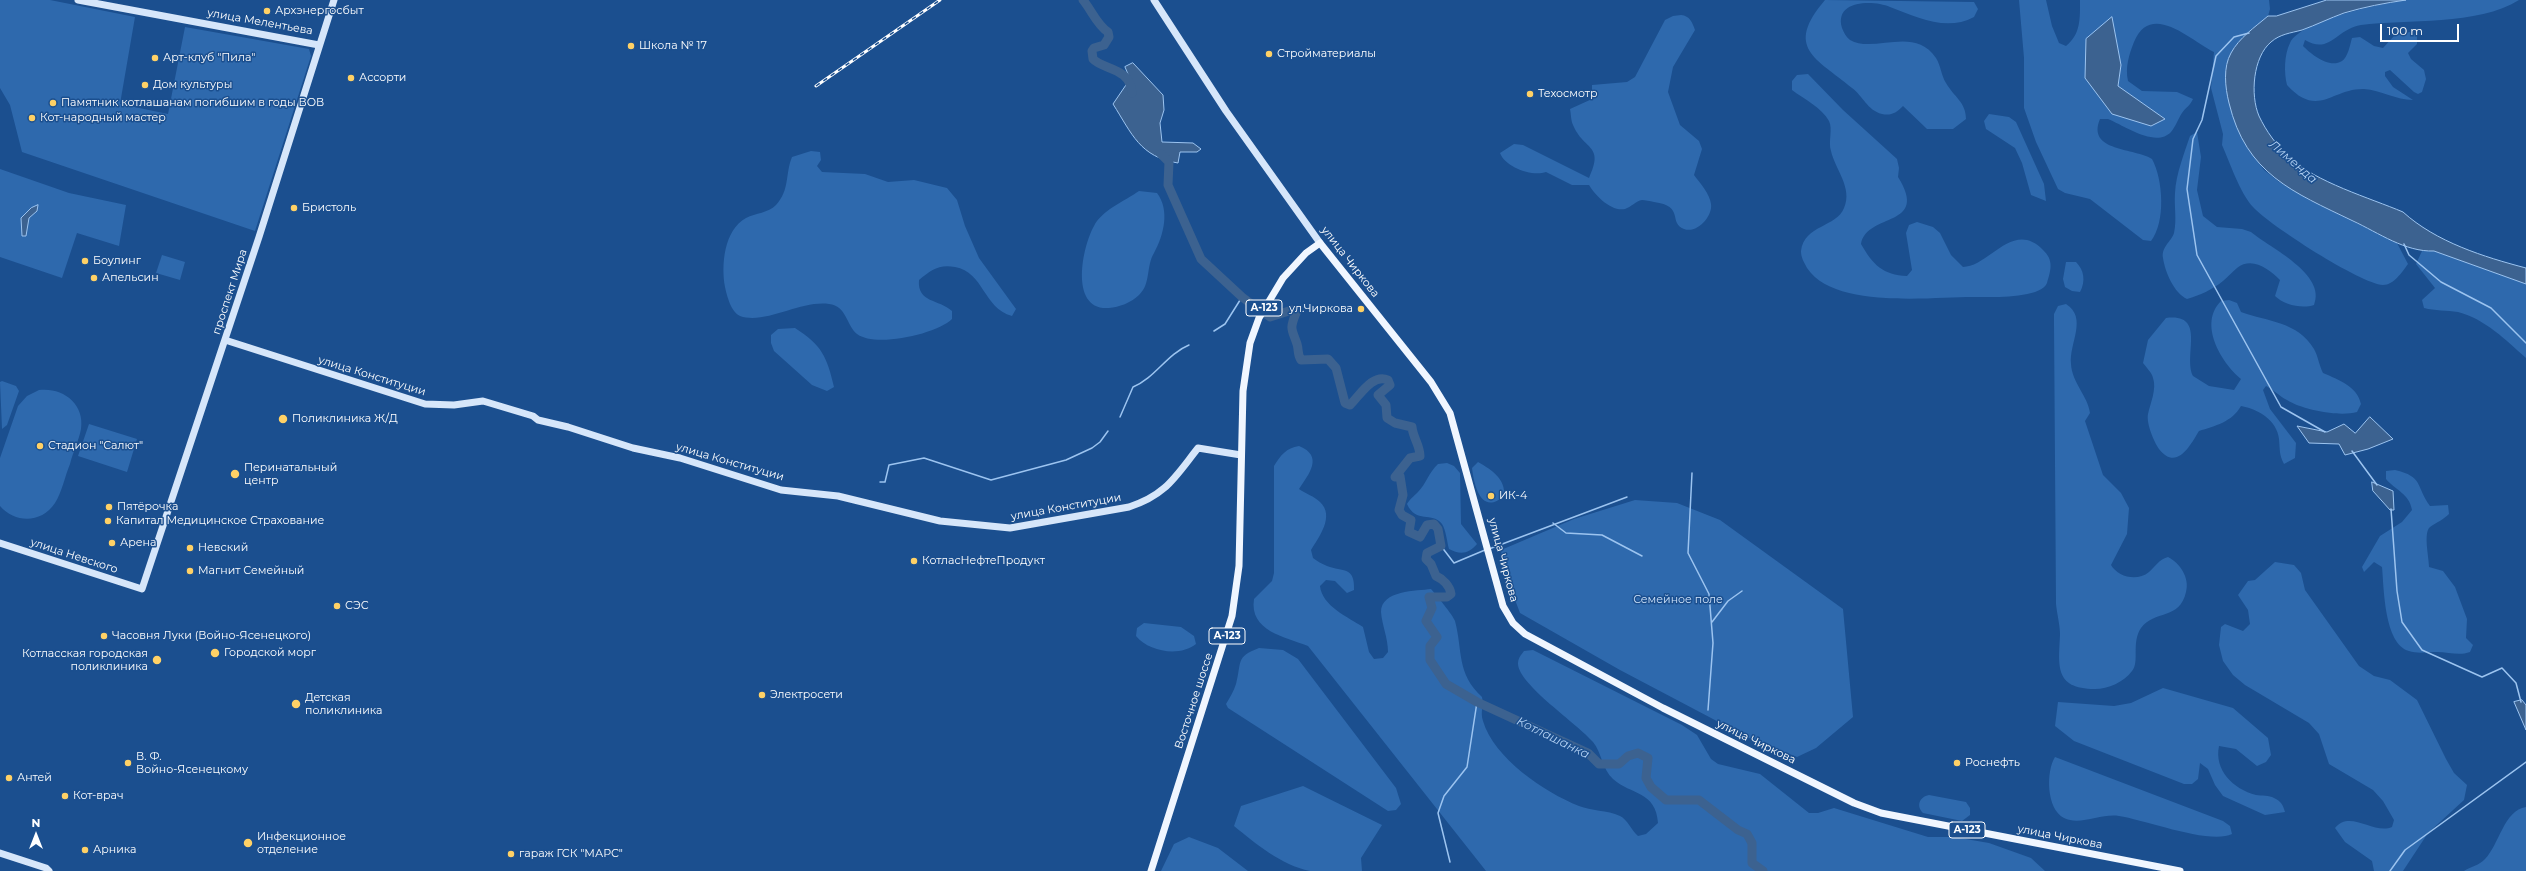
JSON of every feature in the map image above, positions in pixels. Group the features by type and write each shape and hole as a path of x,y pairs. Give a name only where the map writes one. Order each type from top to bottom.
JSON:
{"main road":[{"name":"улица Мелентьева","path":"78,0 319,45"},
{"name":"проспект Мира","path":"142,589 225,340 334,0"},
{"name":"улица Чиркова","path":"1154,0 1226,111 1320,242 1431,382 1450,413 1503,606 1517,628 1534,641 1662,708 1854,803 1881,813 2180,871"},
{"name":"Восточное шоссе","path":"1152,871 1232,616 1239,566 1243,391 1247,358 1256,324 1274,290 1294,265 1320,242"},
{"name":"улица Конституции","path":"225,340 425,404 454,405 483,401 533,416 538,420 568,426 633,448 685,460 781,490 838,496 940,522 982,527 1010,528 1129,507 1146,502 1160,494 1198,448 1241,455"},
{"name":"улица Невского","path":"0,544 142,589"},
{"path":"0,853 46,868 49,871"}],"green space":[{"path":"0,0 50,0 135,17 120,104 168,114 185,27 309,49 311,56 255,231 22,152 10,105 0,88"},
{"path":"1825,0 1974,2 1978,9 1974,17 1953,23 1942,23 1921,19 1890,7 1874,3 1857,4 1849,7 1844,12 1841,19 1842,28 1850,40 1870,44 1905,41 1917,43 1927,48 1936,58 1949,88 1962,104 1966,119 1953,129 1927,129 1903,106 1896,112 1888,115 1877,112 1869,106 1856,91 1817,60 1810,51 1806,41 1807,30 1813,16"},
{"path":"2019,0 2046,0 2052,26 2059,43 2066,46 2075,36 2079,25 2080,0 2269,0 2270,9 2268,16 2242,40 2231,53 2227,94 2233,118 2249,149 2264,170 2278,181 2309,200 2397,243 2408,264 2391,283 2383,285 2372,282 2336,265 2277,227 2253,207 2240,186 2222,145 2223,134 2211,88 2214,52 2183,33 2171,27 2160,24 2150,25 2141,30 2134,42 2128,61 2128,81 2142,91 2177,92 2193,99 2192,101 2182,113 2171,132 2165,136 2157,138 2149,137 2108,119 2100,119 2098,130 2100,138 2106,143 2145,155 2152,159 2159,178 2161,200 2161,212 2156,233 2151,241 2143,240 2090,199 2065,193 2058,189 2036,142 2024,108 2024,58"},
{"path":"2406,0 2519,0 2502,8 2463,18 2379,23 2352,27 2333,40 2321,45 2305,40 2303,46 2315,56 2326,62 2337,63 2346,57 2352,38 2360,37 2374,46 2383,48 2394,36 2410,32 2417,36 2417,44 2408,53 2411,59 2424,70 2426,79 2422,92 2418,94 2414,92 2390,70 2385,72 2385,76 2393,87 2413,100 2407,100 2364,89 2353,90 2317,101 2308,100 2298,95 2287,85 2285,75 2286,58 2290,43 2297,34 2325,20 2343,14"},
{"path":"1681,15 1689,18 1695,30 1673,67 1668,92 1680,125 1699,141 1702,149 1694,175 1709,196 1711,204 1711,209 1707,219 1703,223 1694,229 1684,229 1677,223 1675,215 1670,207 1651,201 1643,200 1625,209 1614,208 1599,198 1589,185 1572,185 1546,172 1527,172 1507,163 1500,153 1514,144 1523,145 1589,178 1595,159 1594,153 1582,139 1572,123 1570,109 1592,99 1592,85 1627,82 1635,77 1665,20 1673,16"},
{"path":"1808,74 1843,110 1897,159 1899,168 1898,177 1906,193 1907,204 1902,212 1894,218 1874,227 1866,234 1861,244 1874,263 1891,274 1907,276 1912,270 1906,233 1909,225 1917,222 1933,227 1940,233 1951,255 1963,267 1973,265 2011,242 2022,240 2032,242 2043,250 2049,258 2051,265 2047,283 2043,288 2035,292 2002,297 1908,299 1860,295 1838,290 1820,281 1807,268 1803,260 1801,251 1803,242 1814,231 1835,219 1840,214 1846,201 1846,193 1845,186 1831,151 1831,128 1829,121 1822,112 1792,90 1792,81 1797,75"},
{"path":"1989,114 2009,117 2016,122 2044,184 2046,201 2031,195 2022,163 2015,148 1986,129 1984,121"},
{"path":"2197,132 2201,157 2197,190 2203,216 2217,227 2242,229 2251,232 2283,254 2305,272 2312,283 2316,294 2314,305 2304,307 2283,302 2275,296 2280,280 2266,268 2260,265 2248,263 2237,268 2215,287 2187,299 2174,287 2164,264 2163,251 2174,233 2176,186 2181,164 2190,136"},
{"path":"811,151 820,152 821,160 817,166 822,172 865,174 888,182 914,180 947,188 957,200 965,226 979,258 1016,309 1012,316 1002,312 995,306 978,283 965,270 949,266 940,267 927,273 919,280 919,287 921,293 925,297 947,307 952,311 952,319 944,325 920,334 891,339 877,340 866,338 857,334 853,330 843,312 839,308 835,305 829,304 807,305 761,317 750,318 737,314 728,299 724,278 724,259 729,239 733,231 746,218 769,210 776,205 785,188 792,157"},
{"path":"0,169 69,193 126,205 119,246 77,233 62,278 0,257"},
{"path":"1139,191 1157,193 1161,200 1164,215 1163,231 1150,264 1145,286 1139,295 1125,304 1109,308 1096,306 1088,299 1084,289 1082,276 1083,262 1090,236 1094,226 1102,215"},
{"path":"2422,251 2434,251 2526,284 2526,358 2495,331 2468,315 2458,312 2424,308 2422,300 2435,288 2416,264"},
{"path":"162,255 185,262 180,280 156,273"},
{"path":"2066,262 2076,262 2081,269 2083,284 2080,292 2072,291 2065,287 2063,279"},
{"path":"2229,300 2237,303 2241,312 2281,324 2299,333 2314,349 2323,373 2346,384 2356,393 2359,398 2361,404 2357,412 2341,414 2321,412 2294,404 2266,386 2263,390 2270,409 2296,443 2295,458 2284,464 2280,455 2279,439 2275,426 2266,416 2241,406 2233,416 2223,423 2199,431 2183,454 2177,457 2172,458 2159,449 2151,432 2148,422 2148,414 2154,392 2154,382 2151,374 2143,363 2148,340 2166,318 2179,318 2186,322 2190,329 2190,357 2193,376 2209,386 2234,390 2241,379 2226,363 2215,342 2212,331 2214,310 2221,301"},
{"path":"2066,304 2076,316 2077,324 2071,364 2074,377 2089,407 2090,413 2085,421 2103,475 2121,493 2129,508 2127,534 2111,565 2118,573 2128,577 2139,577 2149,572 2159,561 2168,557 2180,567 2187,581 2183,601 2178,607 2173,611 2146,622 2141,628 2136,640 2134,667 2129,675 2120,682 2100,689 2081,688 2072,685 2065,680 2061,673 2059,655 2060,631 2056,604 2054,314 2058,306"},
{"path":"795,328 812,340 822,353 829,368 834,387 827,391 812,385 774,351 771,343 771,335 778,329"},
{"path":"2,381 16,386 19,391 7,425 2,429 0,382"},
{"name":"Стадион \"Салют\"","path":"39,390 56,391 63,394 76,404 81,420 81,429 62,489 55,503 43,515 28,519 13,516 0,506 0,458 18,406 27,396"},
{"path":"89,424 137,439 127,472 78,456"},
{"path":"1299,446 1307,450 1313,460 1310,471 1299,489 1320,502 1326,514 1324,526 1311,550 1313,558 1327,566 1347,571 1350,573 1354,582 1354,590 1347,593 1335,581 1326,580 1320,586 1325,599 1343,615 1363,627 1369,652 1374,659 1383,658 1388,652 1381,612 1387,599 1409,591 1431,589 1454,618 1464,670 1474,688 1482,697 1482,718 1489,735 1498,748 1522,772 1536,783 1565,800 1589,809 1620,816 1638,836 1646,834 1658,823 1653,805 1648,799 1613,779 1606,771 1596,746 1586,734 1550,704 1528,683 1521,673 1518,664 1519,658 1524,651 1533,650 1682,725 1697,735 1711,759 1718,764 1760,774 1809,813 1818,813 1834,808 1928,837 1954,837 1989,843 2031,858 2045,871 1486,871 1308,646 1279,636 1263,626 1257,619 1254,610 1254,599 1272,581 1274,573 1274,466 1284,453 1291,448"},
{"path":"1478,462 1493,472 1503,485 1504,496 1496,501 1490,502 1484,500 1477,490 1472,468"},
{"path":"1447,463 1454,466 1460,473 1461,524 1477,544 1468,552 1461,553 1449,549 1442,524 1434,518 1415,514 1407,504 1410,499 1421,489 1435,467 1438,464"},
{"path":"2395,470 2415,479 2430,506 2448,505 2449,514 2428,530 2427,540 2429,567 2443,571 2455,587 2467,619 2466,638 2473,645 2470,652 2458,654 2437,652 2423,653 2409,651 2401,646 2390,627 2385,601 2382,567 2374,562 2364,572 2362,567 2380,536 2402,522 2412,510 2405,496 2386,479 2386,471"},
{"name":"Семейное поле","path":"1635,500 1677,503 1720,520 1843,609 1853,717 1816,748 1797,757 1749,738 1620,670 1520,613 1503,568 1501,550 1574,519"},
{"path":"2275,562 2294,565 2301,573 2305,590 2359,666 2374,676 2390,680 2417,700 2454,773 2467,785 2464,800 2428,833 2403,871 2374,871 2372,861 2345,842 2335,828 2341,823 2348,821 2355,821 2385,829 2392,827 2394,820 2383,801 2373,790 2329,764 2319,734 2309,723 2245,685 2233,675 2223,661 2219,645 2221,627 2225,624 2243,631 2250,624 2248,610 2238,595 2248,581 2255,580"},
{"path":"1144,623 1181,627 1194,636 1196,644 1182,650 1165,651 1156,649 1149,646 1136,636 1137,628"},
{"path":"1259,648 1283,650 1298,659 1396,788 1401,804 1396,810 1388,811 1228,708 1226,704 1235,687 1241,661 1246,654"},
{"path":"2163,688 2233,708 2268,738 2271,755 2266,762 2257,766 2236,749 2219,746 2219,763 2222,770 2233,783 2248,792 2256,795 2270,796 2278,800 2285,812 2265,815 2223,796 2215,785 2208,769 2200,763 2198,779 2192,784 2184,784 2074,741 2055,726 2058,702 2114,706 2131,703"},
{"path":"2055,757 2223,821 2230,826 2232,834 2222,837 2194,834 2119,816 2105,816 2077,821 2064,818 2054,807 2049,789 2050,771"},
{"path":"1303,786 1382,825 1361,858 1362,871 1310,871 1299,868 1269,853 1234,826 1241,806"},
{"path":"1929,795 1966,802 1970,808 1970,815 1962,821 1923,813 1919,805 1920,802 1923,798"},
{"path":"2526,807 2526,871 2464,871 2485,859 2490,853 2512,814"},
{"path":"1189,837 1218,848 1248,871 1161,871 1174,844"}],"water":[{"name":"Лименда","path":"2327,0 2406,0 2375,5 2344,13 2302,30 2282,35 2271,42 2260,57 2254,87 2256,107 2259,116 2272,138 2289,157 2300,166 2328,182 2403,212 2430,232 2461,247 2494,259 2526,268 2526,284 2434,251 2413,248 2392,241 2292,190 2275,178 2260,164 2247,147 2237,127 2226,90 2226,71 2228,59 2231,53 2243,38 2268,16 2276,16"},
{"path":"2112,17 2121,65 2118,86 2165,119 2151,126 2112,114 2085,78 2086,39"},
{"path":"1133,63 1163,95 1164,110 1160,123 1162,142 1193,143 1201,149 1197,152 1180,152 1178,163 1165,160 1146,150 1132,134 1113,104 1130,79 1125,67"},
{"path":"38,205 37,211 29,218 26,236 22,236 21,218 31,208"},
{"path":"2370,417 2393,439 2368,449 2345,455 2339,444 2309,443 2297,426 2327,432 2344,424 2355,433"},
{"path":"2372,482 2393,491 2394,510 2390,510 2373,491"},
{"path":"2522,700 2526,705 2526,730 2514,702"}],"waterway":[{"name":"Котлашанка","path":"1083,0 1098,22 1108,32 1109,37 1104,45 1094,48 1092,51 1093,59 1097,63 1116,70 1126,78 1132,93"},
{"path":"2249,33 2234,37 2216,56 2202,120 2193,139 2187,189 2197,255 2281,407 2325,432"},
{"name":"Котлашанка","path":"1161,154 1169,162 1168,185 1201,259 1242,297 1258,309"},
{"path":"2404,244 2409,255 2441,282 2491,308 2526,343"},
{"path":"1214,331 1225,324 1242,297"},
{"path":"1266,314 1270,317 1292,310 1296,313 1292,323 1292,329 1301,360 1328,359 1336,368 1345,403 1350,405 1372,382 1382,379 1388,380 1390,385 1378,395 1386,405 1387,418 1395,423 1412,427 1420,456 1410,458 1395,477 1400,476 1403,495 1399,510 1402,515 1411,520 1409,532 1420,537 1427,525 1434,524 1438,529 1441,546 1427,553 1426,559 1431,564 1436,576 1444,581 1448,586 1451,594 1447,597 1429,597 1432,608 1426,621 1437,637 1430,646 1430,660 1446,684 1477,702 1588,753 1599,764 1619,764 1628,756 1638,753 1648,758 1646,778 1651,787 1666,800 1699,800 1738,830 1747,834 1752,843 1752,863 1763,871"},
{"path":"1120,417 1133,387 1148,378 1174,354 1189,345"},
{"path":"880,482 885,482 889,465 924,458 991,480 1066,460 1092,448 1100,442 1108,431"},
{"path":"2352,451 2377,485"},
{"path":"1692,473 1688,553 1709,594 1713,643 1708,710"},
{"path":"1489,549 1627,497"},
{"path":"2391,509 2397,591 2402,622 2422,650 2482,677 2502,668 2516,683 2521,702"},
{"path":"1553,523 1566,533 1602,535 1642,556"},
{"path":"1441,546 1454,563 1485,550"},
{"path":"1712,622 1728,601 1742,591"},
{"path":"1450,862 1438,813 1444,796 1467,767 1477,702"},
{"path":"2390,871 2405,850 2526,762"}],"railway":[{"path":"816,86 940,0"}],"place":[{"name":"Архэнергосбыт","path":"267,11"},
{"name":"Школа № 17","path":"631,46"},
{"name":"Стройматериалы","path":"1269,54"},
{"name":"Арт-клуб \"Пила\"","path":"155,58"},
{"name":"Ассорти","path":"351,78"},
{"name":"Дом культуры","path":"145,85"},
{"name":"Техосмотр","path":"1530,94"},
{"name":"Памятник котлашанам погибшим в годы ВОВ","path":"53,103"},
{"name":"Кот-народный мастер","path":"32,118"},
{"name":"Бристоль","path":"294,208"},
{"name":"Боулинг","path":"85,261"},
{"name":"Апельсин","path":"94,278"},
{"name":"ул.Чиркова","path":"1361,309"},
{"name":"Поликлиника Ж/Д","path":"283,419"},
{"name":"Стадион \"Салют\"","path":"40,446"},
{"name":"Перинатальный центр","path":"235,474"},
{"name":"ИК-4","path":"1491,496"},
{"name":"Пятёрочка","path":"109,507"},
{"name":"Капитал Медицинское Страхование","path":"108,521"},
{"name":"Арена","path":"112,543"},
{"name":"Невский","path":"190,548"},
{"name":"КотласНефтеПродукт","path":"914,561"},
{"name":"Магнит Семейный","path":"190,571"},
{"name":"СЭС","path":"337,606"},
{"name":"Часовня Луки (Войно-Ясенецкого)","path":"104,636"},
{"name":"Городской морг","path":"215,653"},
{"name":"Котласская городская поликлиника","path":"157,660"},
{"name":"Электросети","path":"762,695"},
{"name":"Детская поликлиника","path":"296,704"},
{"name":"В. Ф. Войно-Ясенецкому","path":"128,763"},
{"name":"Роснефть","path":"1957,763"},
{"name":"Антей","path":"9,778"},
{"name":"Кот-врач","path":"65,796"},
{"name":"Инфекционное отделение","path":"248,843"},
{"name":"Арника","path":"85,850"},
{"name":"гараж ГСК \"МАРС\"","path":"511,854"}]}
